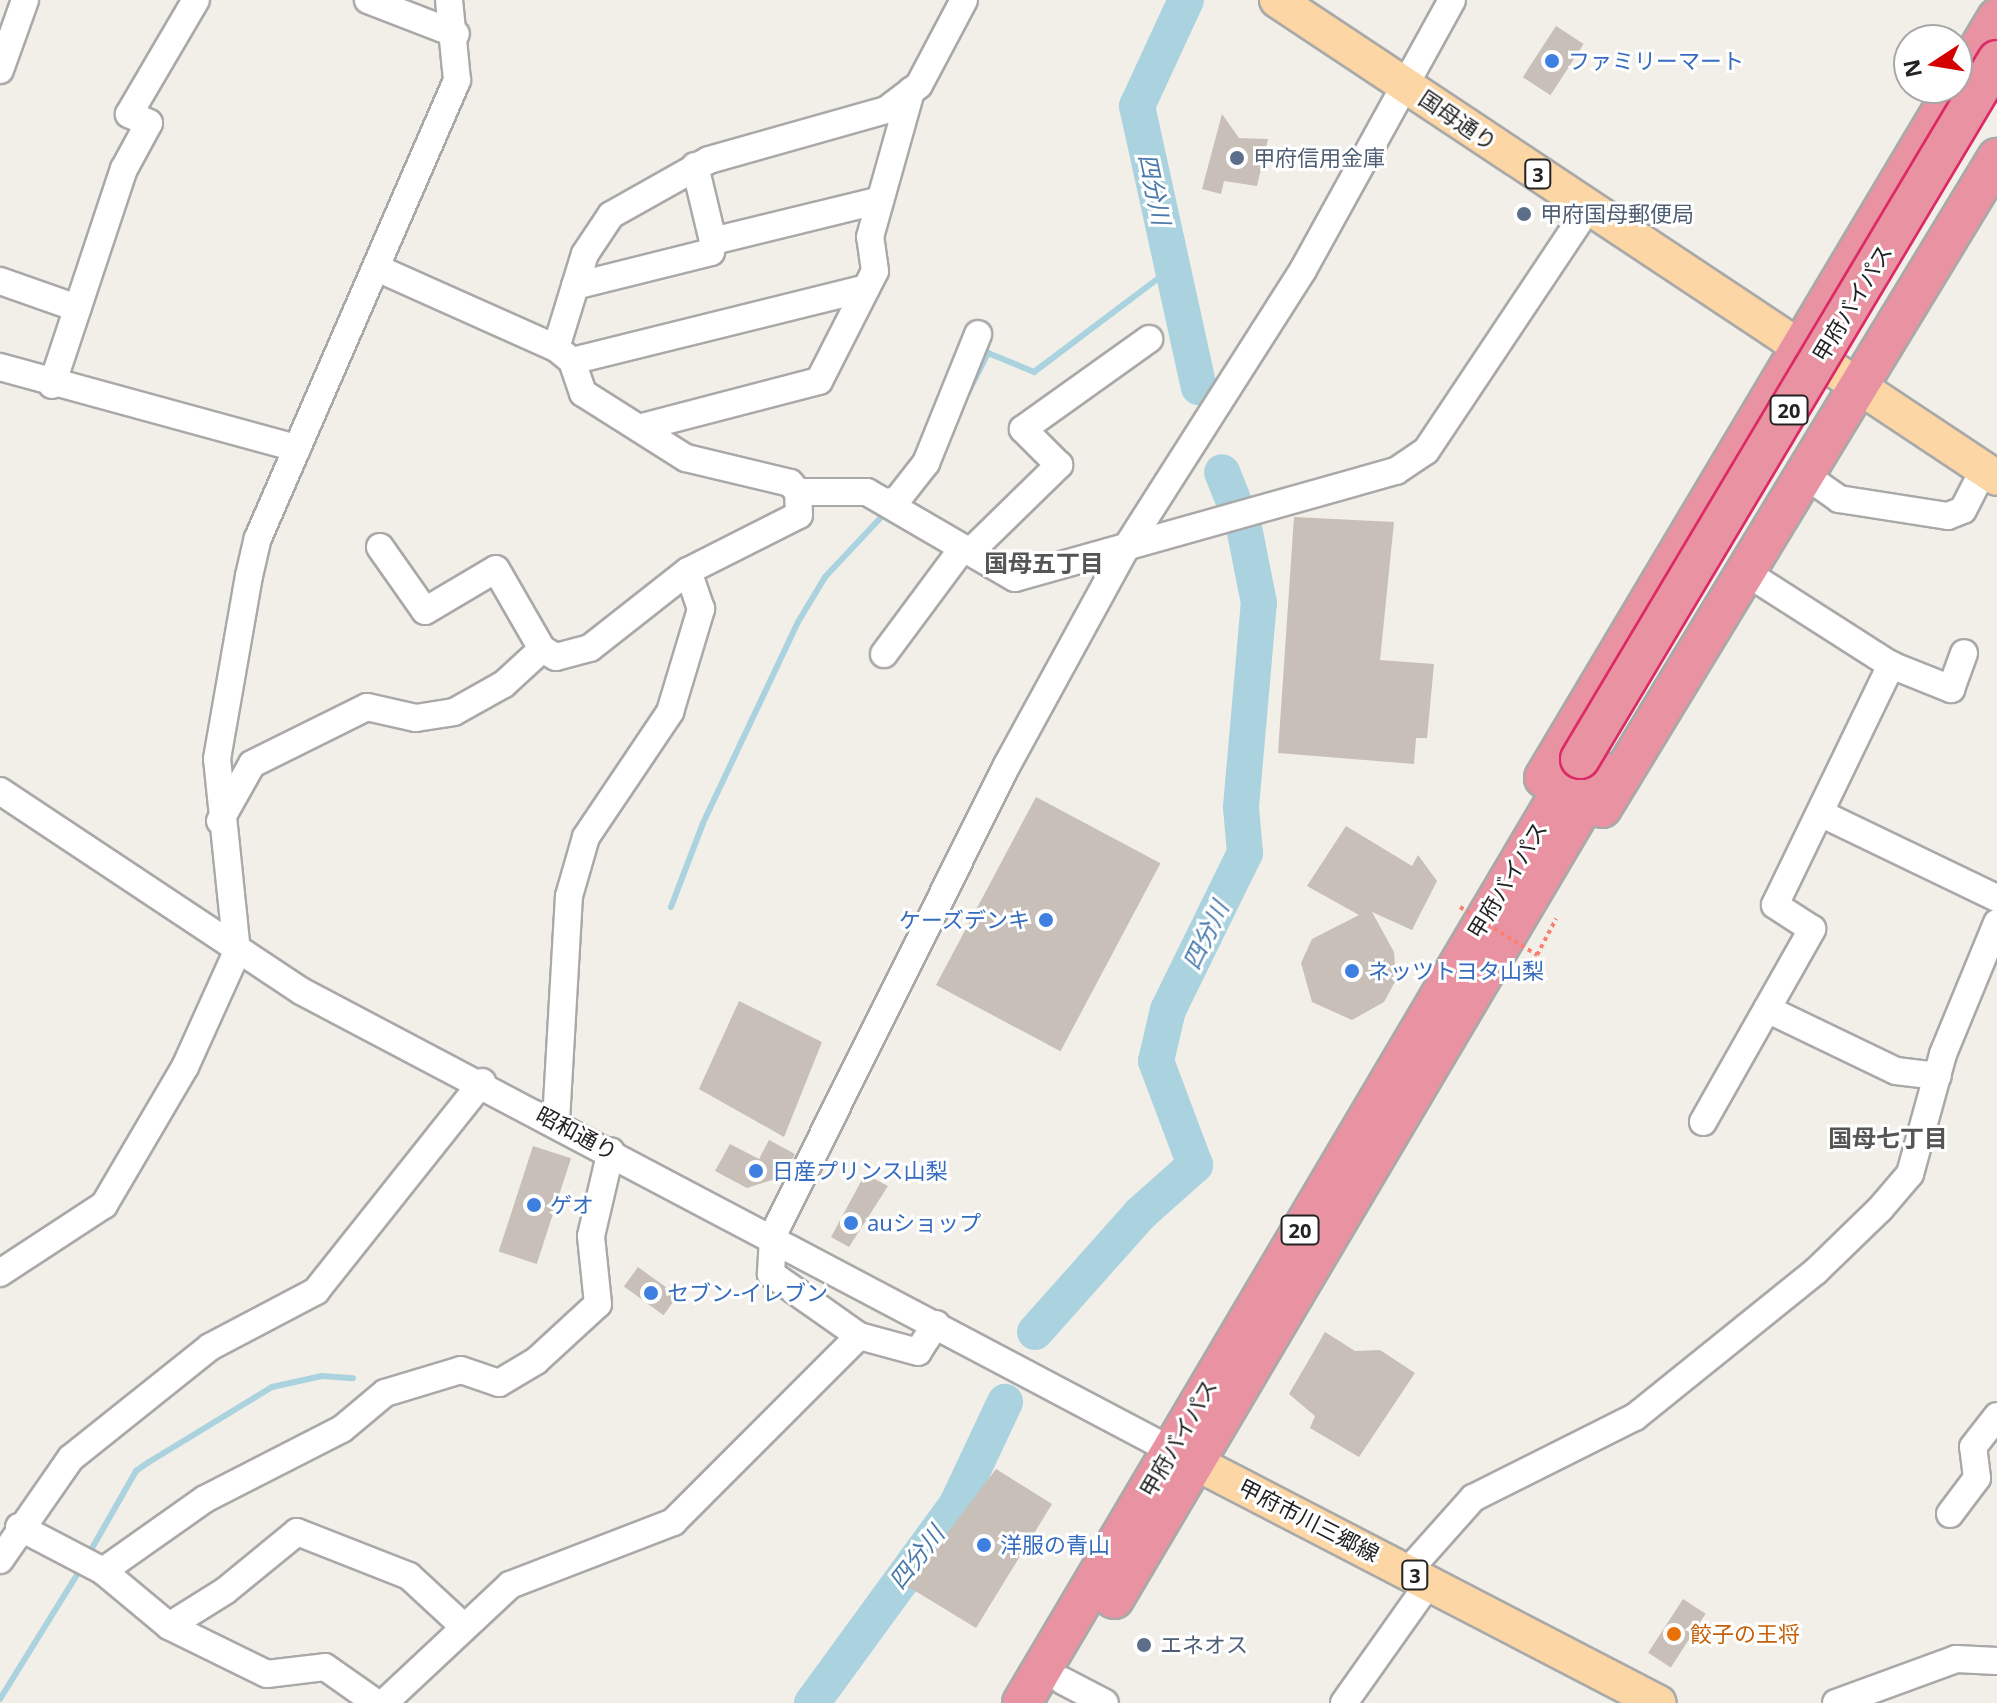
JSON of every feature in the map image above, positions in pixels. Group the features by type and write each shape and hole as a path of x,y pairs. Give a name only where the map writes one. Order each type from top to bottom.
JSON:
{"highway":[{"path":"1973,58 1997,18"},
{"name":"甲府バイパス","path":"1592,765 1997,60"},
{"path":"1438,1022 1461,918 1945,104"},
{"name":"甲府バイパス","path":"1057,1692 1184,1456 1438,1022 1592,765 1997,110"},
{"path":"1438,1022 1517,953 1805,475 1862,389 1997,158"},
{"name":"甲府バイパス","path":"1022,1703 1184,1456"}],"main road":[{"name":"国母通り","path":"1277,0 1800,346"},
{"name":"3","path":"1800,346 1990,475"},
{"name":"甲府市川三郷線","path":"1184,1456 1659,1703"}],"street":[{"path":"0,70 25,0"},
{"path":"52,385 124,169 149,123 129,114 196,0"},
{"path":"368,0 456,34"},
{"path":"0,1273 104,1205 185,1067 237,952 220,821 217,759 249,576 297,448 379,269 457,80 456,34 449,0"},
{"path":"642,427 819,381 875,271 870,237 877,201 911,91 955,28 964,0"},
{"path":"936,1324 918,1352 859,1336 771,1274 773,1235 1007,765 1124,551 1303,270 1452,0"},
{"path":"380,547 425,611 496,569 542,649 556,657 590,648 688,571 799,515 798,492 790,483 686,458 642,427 583,393 564,354 575,286 585,254 611,215 695,166 859,122 911,91"},
{"path":"575,286 711,252 713,241 695,166"},
{"path":"713,241 877,201"},
{"path":"798,492 854,489 886,502 1015,578 1124,551 1396,471 1426,451 1589,207"},
{"path":"379,269 564,354 866,288"},
{"path":"0,281 77,308"},
{"path":"886,502 897,500 926,463 978,334"},
{"path":"884,654 967,550 1059,465 1023,429 1149,339"},
{"path":"0,367 52,385 297,448"},
{"path":"1805,475 1839,499 1948,516 1963,510 1990,475"},
{"path":"556,1121 569,896 586,837 670,712 701,609 688,571"},
{"path":"1747,573 1891,665 1951,689 1964,653"},
{"path":"220,821 252,764 367,707 416,718 454,712 504,684 542,649"},
{"path":"1703,1122 1812,929 1775,905 1891,665"},
{"name":"昭和通り","path":"0,791 237,952 1184,1456"},
{"path":"1820,813 1997,898"},
{"path":"1344,1703 1419,1577 1473,1498 1635,1417 1815,1272 1910,1174 1938,1076 1997,923"},
{"path":"1767,1009 1896,1071 1938,1076"},
{"path":"1,1558 19,1527 71,1458 210,1347 316,1291 482,1082"},
{"path":"92,1564 205,1499 342,1429 385,1393 461,1370 499,1383 536,1361 598,1304 591,1236 611,1151"},
{"path":"19,1527 92,1564 169,1626 267,1674 325,1667 387,1702 463,1626 510,1585 673,1522 859,1336"},
{"path":"1950,1514 1977,1478 1973,1447 1997,1416"},
{"path":"169,1626 225,1591 297,1532 409,1576 463,1626"},
{"path":"1836,1703 1956,1659 1997,1661"},
{"path":"1057,1692 1105,1703"}],"path":[{"path":"1460,907 1537,955 1556,919"}],"building":[{"path":"1556,26 1584,44 1550,95 1523,77"},
{"path":"1222,114 1239,138 1268,139 1257,186 1224,181 1221,194 1202,189"},
{"path":"1294,517 1394,522 1380,660 1434,664 1427,738 1416,738 1414,764 1278,753"},
{"path":"1036,797 1160,863 1060,1051 936,985"},
{"path":"1346,826 1412,866 1418,855 1437,881 1412,930 1372,912 1394,952 1396,980 1384,1002 1352,1020 1312,1002 1301,963 1312,939 1359,915 1307,886"},
{"path":"739,1001 822,1042 784,1137 699,1089"},
{"path":"769,1140 795,1154 784,1176 747,1188 715,1171 730,1144 759,1159"},
{"name":"ゲオ","path":"533,1146 571,1158 537,1264 499,1252"},
{"path":"865,1174 888,1186 849,1247 831,1237"},
{"path":"638,1267 678,1296 664,1315 624,1286"},
{"path":"1325,1332 1355,1351 1380,1350 1415,1373 1359,1457 1310,1428 1315,1416 1289,1394"},
{"path":"996,1469 1052,1504 976,1628 907,1586"},
{"path":"1683,1599 1706,1614 1671,1667 1648,1653"}],"waterway":[{"name":"四分川","path":"1186,0 1137,106 1199,387"},
{"path":"968,393 988,353 1034,372 1172,268"},
{"name":"四分川","path":"1035,1332 1140,1214 1195,1165 1156,1061 1168,1010 1245,853 1241,807 1259,603 1244,527 1222,472"},
{"path":"671,907 703,823 798,622 825,577 888,510"},
{"path":"87,1557 136,1471 149,1462 272,1387 322,1376 353,1378"},
{"name":"四分川","path":"812,1703 957,1504 1005,1402"},
{"path":"0,1699 82,1567"}],"place":[{"name":"ファミリーマート","path":"1552,61"},
{"name":"甲府信用金庫","path":"1237,158"},
{"name":"甲府国母郵便局","path":"1524,214"},
{"name":"ケーズデンキ","path":"1046,920"},
{"name":"ネッツトヨタ山梨","path":"1352,971"},
{"name":"日産プリンス山梨","path":"756,1171"},
{"name":"ゲオ","path":"534,1205"},
{"name":"auショップ","path":"851,1223"},
{"name":"セブン-イレブン","path":"651,1293"},
{"name":"洋服の青山","path":"984,1545"},
{"name":"餃子の王将","path":"1674,1634"},
{"name":"エネオス","path":"1144,1645"}],"district":[{"name":"国母五丁目","path":"1044,563"},
{"name":"国母七丁目","path":"1888,1138"}]}
